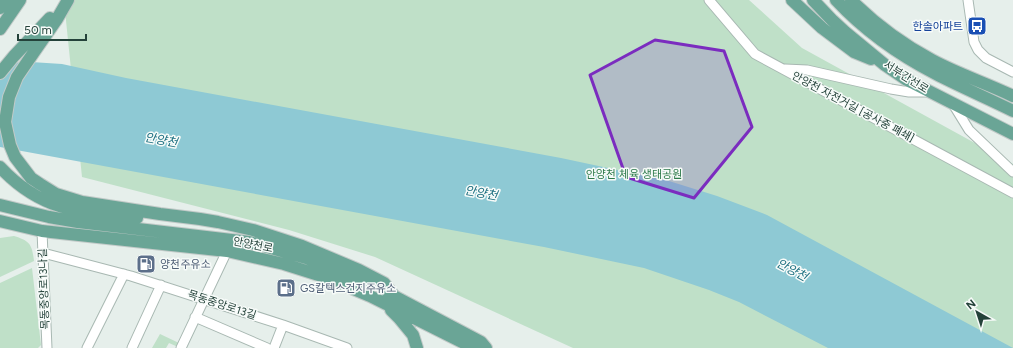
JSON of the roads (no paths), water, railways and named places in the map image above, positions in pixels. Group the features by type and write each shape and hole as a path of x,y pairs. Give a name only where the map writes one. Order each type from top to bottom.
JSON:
{"main road":[{"path":"0,8 7,0"},
{"path":"0,29 20,0"},
{"path":"0,73 14,56 38,32 62,0"},
{"path":"68,0 57,19 17,77 9,97 6,122 10,145 15,157 31,178 56,194 82,202 234,225 302,246 359,270 384,283 394,296"},
{"path":"792,0 822,28 854,52 885,65"},
{"name":"서부간선로","path":"813,0 845,32 885,65 907,80 1013,134"},
{"name":"서부간선로","path":"836,0 874,34 913,61 936,74 1013,110"},
{"path":"851,0 890,34 915,50 950,68 994,86 1013,96"},
{"path":"0,167 18,184 31,193 45,201 65,208 108,215 202,225 225,229 257,236 294,250 306,258"},
{"name":"안양천로","path":"0,205 49,217 86,223 249,242 306,258 372,284 481,342 486,348"},
{"path":"2,222 38,220 49,217"},
{"name":"안양천로","path":"2,222 42,230 227,251 284,264 325,277 381,301 474,348"},
{"path":"381,301 399,318 413,335 417,348"}],"street":[{"name":"안양천 자전거길 [공사중 폐쇄]","path":"709,0 755,54 1013,193"},
{"path":"968,0 974,42 978,50 986,58 1013,72"},
{"path":"781,68 807,70 909,92 931,92"},
{"path":"953,104 969,130 1013,172"},
{"name":"목동중앙로13나길","path":"42,230 47,348"},
{"path":"180,348 227,251"},
{"name":"목동중앙로13길","path":"43,253 124,274 283,325 347,348"},
{"path":"87,348 124,274"},
{"path":"132,348 161,286"},
{"path":"195,317 267,348"},
{"path":"274,348 283,325"}],"water":[{"name":"안양천","path":"31,62 62,64 126,78 561,158 669,181 717,196 767,215 1013,348 828,348 739,302 644,268 544,247 0,147 0,64"}],"place":[{"name":"한솔아파트","path":"977,26"},
{"name":"양천주유소","path":"146,264"},
{"name":"GS칼텍스건지주유소","path":"286,288"}],"park label":[{"name":"안양천 체육 생태공원","path":"634,174"}]}
